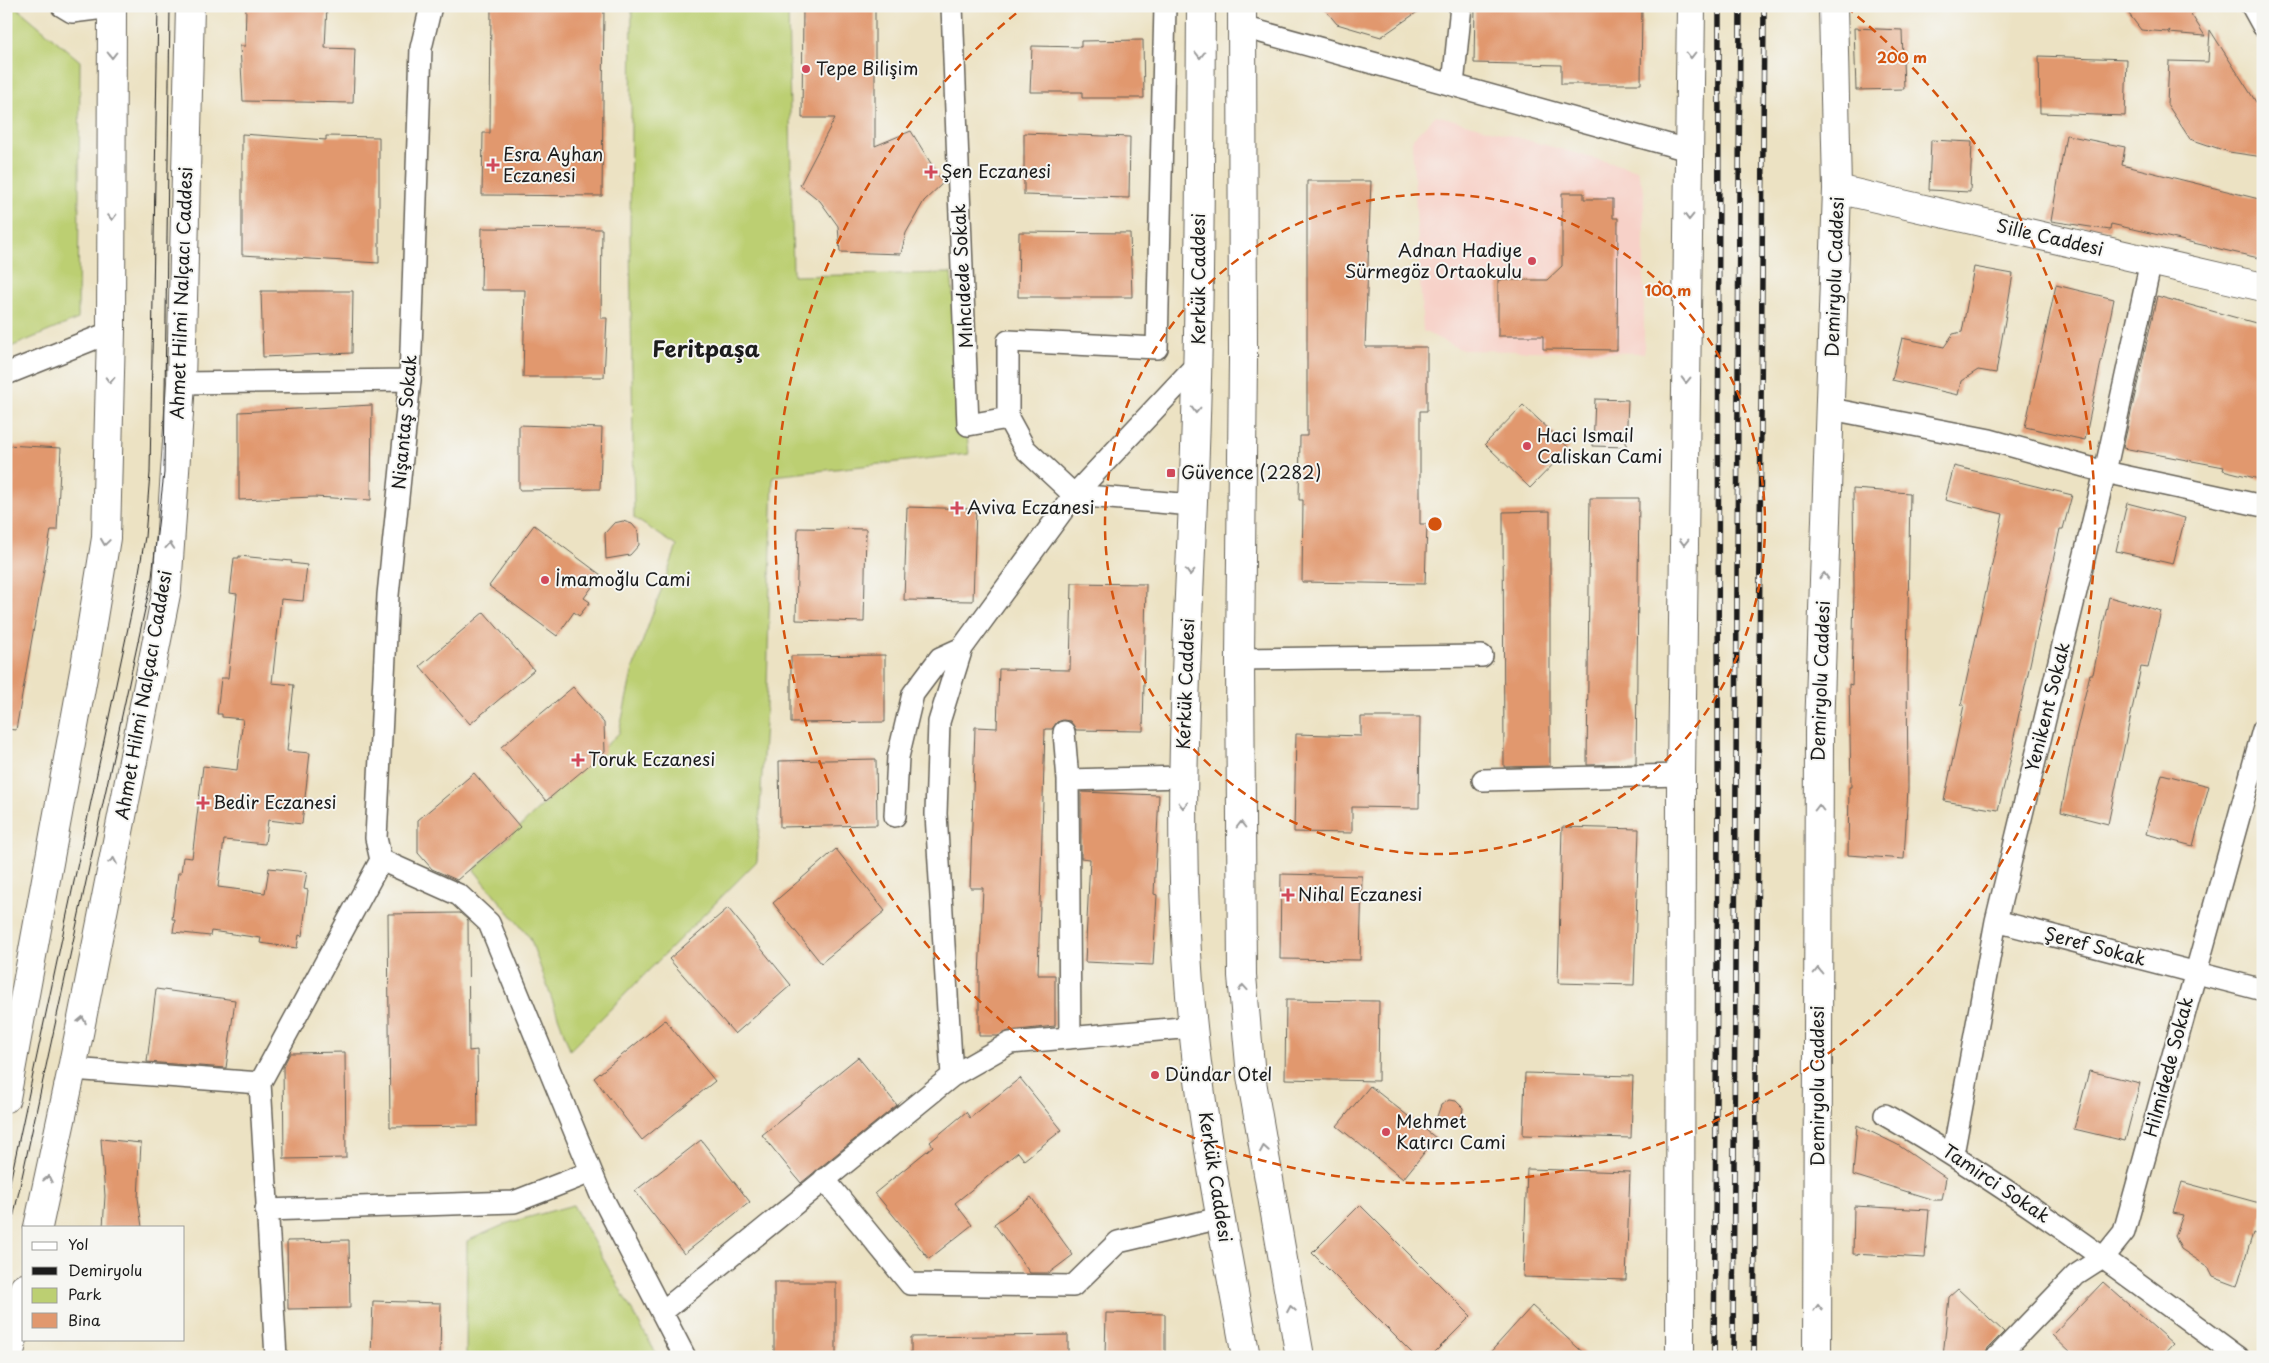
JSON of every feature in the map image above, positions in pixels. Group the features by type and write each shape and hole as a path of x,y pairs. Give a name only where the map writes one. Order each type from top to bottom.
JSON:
{"main road":[{"name":"Ahmet Hilmi Nalçacı Caddesi","path":"38,1226 72,1069 167,589 181,383 190,6"},
{"name":"Kerkük Caddesi","path":"1201,6 1198,363 1183,777 1184,878 1193,1027 1220,1218 1246,1357"},
{"path":"1680,1357 1681,776 1691,151 1691,6"},
{"name":"Demiryolu Caddesi","path":"1817,1357 1819,731 1838,189 1833,6"},
{"path":"6,1098 13,1034 106,538 111,332 112,13"},
{"path":"1242,17 1243,358 1240,659 1243,985 1251,1076 1300,1357"},
{"name":"Sille Caddesi","path":"1838,189 2263,287"},
{"path":"9,1357 22,1297"}],"street":[{"path":"62,6 72,12 104,8 112,13"},
{"name":"Nişantaş Sokak","path":"381,860 376,838 388,595 410,380 422,48 430,6"},
{"name":"Mıhcıdede Sokak","path":"952,6 968,425 1008,418"},
{"path":"1165,6 1157,348 1008,341 1008,418 1025,449 1074,495 1193,505"},
{"path":"1454,85 1460,6"},
{"path":"2252,6 2263,26"},
{"path":"1242,17 1454,85 1691,151"},
{"name":"Yenikent Sokak","path":"1953,1154 1996,921 2105,472 2150,261"},
{"path":"6,374 111,332"},
{"path":"952,1076 936,814 939,722 962,648 1074,495 1198,363"},
{"path":"181,383 410,380"},
{"path":"1830,409 1990,440 2105,472 2263,506"},
{"path":"895,816 898,757 914,694 940,658 962,648"},
{"path":"1240,659 1482,656"},
{"name":"Hilmidede Sokak","path":"1997,1357 2076,1274 2104,1257 2124,1232 2194,973 2263,730"},
{"path":"1064,732 1068,780 1070,1038"},
{"path":"1483,780 1681,776"},
{"path":"1068,780 1183,777"},
{"path":"276,1357 260,1083 381,860 459,895 489,922 591,1172 685,1357"},
{"name":"Şeref Sokak","path":"1996,921 2263,990"},
{"path":"662,1312 952,1076 1010,1043 1193,1027"},
{"path":"72,1069 260,1083"},
{"name":"Tamirci Sokak","path":"1885,1115 1953,1154 2104,1257 2238,1357"},
{"path":"266,1210 514,1202 591,1172"},
{"path":"824,1179 910,1284 1073,1286 1118,1242 1220,1218"}],"shaded area":[{"name":"Adnan Hadiye Sürmegöz Ortaokulu","path":"1436,115 1637,170 1644,190 1644,353 1462,350 1423,331 1412,142 1413,138"}],"green space":[{"path":"6,6 15,6 80,61 78,319 6,349"},
{"path":"632,6 788,6 793,276 951,273 969,454 773,476 767,687 757,861 570,1050 530,938 474,870 619,733 633,668 677,546 634,518 630,234"},
{"path":"573,1205 658,1357 466,1357 467,1241 508,1223"}],"building":[{"path":"246,6 327,6 325,48 355,49 353,103 243,101 240,46 245,46"},
{"path":"491,6 604,6 602,196 482,195 483,133 490,133"},
{"path":"803,6 875,6 875,146 911,131 943,183 924,201 906,233 901,254 840,252 838,226 820,201 800,185 835,118 802,118"},
{"path":"1322,6 1426,6 1381,37 1337,24"},
{"path":"1475,6 1642,6 1641,84 1561,84 1561,65 1474,63"},
{"path":"2123,6 2201,6 2191,14 2205,36 2169,33 2170,30 2167,32 2141,30"},
{"path":"1854,28 1902,30 1904,89 1856,90"},
{"path":"2210,30 2263,113 2263,157 2229,152 2190,139 2167,104 2169,61 2208,62"},
{"path":"1143,40 1144,98 1082,98 1082,92 1030,92 1032,46 1081,47 1081,41"},
{"path":"2039,56 2127,59 2125,116 2040,113"},
{"path":"1024,133 1130,137 1129,198 1024,195"},
{"path":"242,134 326,140 326,136 379,137 379,263 242,255"},
{"path":"2066,135 2125,147 2122,165 2263,200 2263,259 2111,224 2110,230 2051,221"},
{"path":"1931,140 1972,142 1970,192 1929,190"},
{"path":"1307,181 1371,181 1365,347 1427,347 1427,411 1420,411 1420,524 1427,524 1425,584 1302,582 1303,500 1299,500 1300,436 1307,436"},
{"path":"1562,193 1584,193 1584,199 1613,199 1613,218 1618,218 1617,350 1543,349 1543,336 1498,336 1498,280 1547,280 1562,266"},
{"path":"482,228 602,229 601,318 607,318 604,377 523,377 525,290 481,290"},
{"path":"1019,232 1130,233 1132,297 1018,297"},
{"path":"1974,267 2013,274 1996,373 1978,370 1961,381 1958,395 1892,380 1902,338 1944,347 1953,334 1962,332"},
{"path":"2056,285 2114,299 2085,440 2025,427"},
{"path":"261,291 353,291 352,353 263,357"},
{"path":"2157,296 2263,325 2263,480 2223,470 2224,467 2123,448"},
{"path":"1595,399 1628,400 1626,447 1593,446"},
{"path":"372,405 371,500 314,497 239,500 239,412"},
{"name":"Haci Ismail Caliskan Cami","path":"1523,405 1569,448 1530,488 1485,444"},
{"path":"519,425 602,428 600,489 519,490"},
{"path":"6,445 61,448 57,530 51,530 16,730 6,729"},
{"path":"1954,466 2072,495 2063,529 2060,529 2013,741 2015,741 1998,810 1944,801 1964,705 1961,705 2003,514 1945,500"},
{"path":"1853,489 1910,493 1907,674 1908,788 1904,859 1848,855 1849,787 1851,787 1849,684 1852,685 1854,588"},
{"path":"1590,498 1639,498 1636,764 1587,765"},
{"path":"2127,503 2185,518 2173,564 2116,551"},
{"path":"907,507 976,509 973,601 904,600"},
{"path":"1550,511 1550,766 1504,767 1503,512"},
{"path":"623,521 632,524 638,531 639,545 630,555 606,559 605,533 614,523"},
{"name":"İmamoğlu Cami","path":"534,525 601,575 584,598 590,602 579,616 574,612 557,636 489,586"},
{"path":"798,528 866,529 864,622 796,620"},
{"path":"239,556 292,561 291,563 307,565 303,601 281,599 272,683 294,685 287,751 310,753 302,824 268,820 265,844 224,840 218,887 265,893 269,868 307,872 304,889 308,890 302,936 299,935 297,948 260,943 261,938 211,931 210,936 173,932 175,919 172,919 178,873 181,873 183,857 192,858 203,766 237,770 243,719 222,717 222,714 217,714 221,678 228,678 237,594 230,593 234,558 239,558"},
{"path":"1072,583 1146,584 1143,731 1076,730 1070,721 1063,720 1057,722 1052,729 1045,729 1038,975 1055,975 1055,1026 1009,1031 998,1036 979,1036 979,976 983,888 970,888 975,727 997,728 999,669 1070,670"},
{"path":"2109,597 2161,611 2148,668 2141,667 2108,824 2061,812 2076,733 2090,674 2093,674"},
{"path":"484,612 534,670 470,724 420,666"},
{"path":"885,655 885,722 791,723 791,656"},
{"path":"573,687 604,723 605,752 546,801 501,747"},
{"path":"1361,717 1420,717 1419,808 1352,807 1352,833 1294,832 1296,734 1361,736"},
{"path":"876,759 877,825 780,827 779,761"},
{"path":"474,773 520,827 457,880 432,869 418,853 418,820"},
{"path":"2162,774 2209,786 2193,846 2146,834"},
{"path":"1081,792 1159,795 1154,894 1157,895 1153,965 1085,962 1090,859 1081,858"},
{"path":"1562,827 1639,829 1634,985 1558,983"},
{"path":"836,849 885,911 821,963 773,903"},
{"path":"1281,874 1362,876 1360,960 1280,959"},
{"path":"728,908 791,985 735,1034 669,959"},
{"path":"460,913 468,920 469,1051 477,1050 478,1126 390,1127 388,914"},
{"path":"156,989 235,1000 226,1068 147,1062"},
{"path":"1286,1000 1379,1001 1378,1081 1285,1079"},
{"path":"665,1020 715,1081 642,1140 594,1078"},
{"path":"345,1052 346,1158 284,1159 283,1067 290,1053"},
{"path":"858,1057 897,1105 801,1183 762,1135"},
{"path":"2089,1071 2140,1083 2125,1141 2074,1129"},
{"path":"1525,1073 1633,1076 1631,1138 1523,1135"},
{"path":"1020,1078 1062,1130 1024,1160 1018,1152 955,1203 972,1225 929,1259 875,1193 933,1146 930,1142 966,1112 970,1118"},
{"name":"Mehmet Katırcı Cami","path":"1370,1086 1436,1138 1403,1179 1337,1126"},
{"path":"1449,1100 1456,1101 1463,1108 1461,1121 1452,1126 1434,1125 1441,1105"},
{"path":"1857,1125 1898,1145 1946,1178 1942,1200 1934,1200 1853,1175"},
{"path":"101,1139 141,1143 138,1198 142,1226 103,1226 105,1196"},
{"path":"701,1140 750,1202 684,1254 635,1191"},
{"path":"1527,1169 1630,1172 1626,1280 1523,1277"},
{"path":"2182,1182 2263,1204 2260,1236 2253,1233 2237,1286 2213,1277 2208,1267 2181,1249 2175,1236 2183,1215 2173,1213"},
{"path":"1031,1197 1073,1255 1049,1273 1030,1273 994,1224"},
{"path":"1360,1205 1471,1316 1430,1357 1416,1357 1312,1253"},
{"path":"1854,1206 1929,1210 1925,1258 1853,1254"},
{"path":"349,1240 350,1308 288,1309 287,1241"},
{"path":"774,1282 836,1282 836,1357 774,1357"},
{"path":"2103,1282 2173,1344 2161,1357 2075,1357 2052,1335"},
{"path":"1958,1289 2004,1332 1988,1348 1985,1357 1943,1357 1949,1297"},
{"path":"373,1301 441,1303 440,1357 371,1357"},
{"path":"1532,1306 1588,1357 1486,1357"},
{"path":"1106,1313 1165,1314 1165,1357 1105,1357"},
{"path":"1068,1335 1068,1357 911,1357 911,1337"}],"tram line":[{"path":"6,1201 135,595 145,537 150,473 158,6"},
{"path":"6,1251 152,577 164,473 170,6"}],"railway":[{"path":"1714,1357 1718,842 1719,6"},
{"path":"1733,1357 1740,6"},
{"path":"1754,1357 1764,6"}],"place":[{"name":"Tepe Bilişim","path":"806,69"},
{"name":"Esra Ayhan Eczanesi","path":"493,165"},
{"name":"Şen Eczanesi","path":"931,172"},
{"name":"Adnan Hadiye Sürmegöz Ortaokulu","path":"1532,261"},
{"name":"Haci Ismail Caliskan Cami","path":"1527,446"},
{"name":"Güvence (2282)","path":"1171,473"},
{"name":"Aviva Eczanesi","path":"957,508"},
{"name":"İmamoğlu Cami","path":"545,580"},
{"name":"Toruk Eczanesi","path":"578,760"},
{"name":"Bedir Eczanesi","path":"203,803"},
{"name":"Nihal Eczanesi","path":"1288,895"},
{"name":"Dündar Otel","path":"1155,1075"},
{"name":"Mehmet Katırcı Cami","path":"1386,1132"}],"district":[{"name":"Feritpaşa","path":"706,349"}]}
